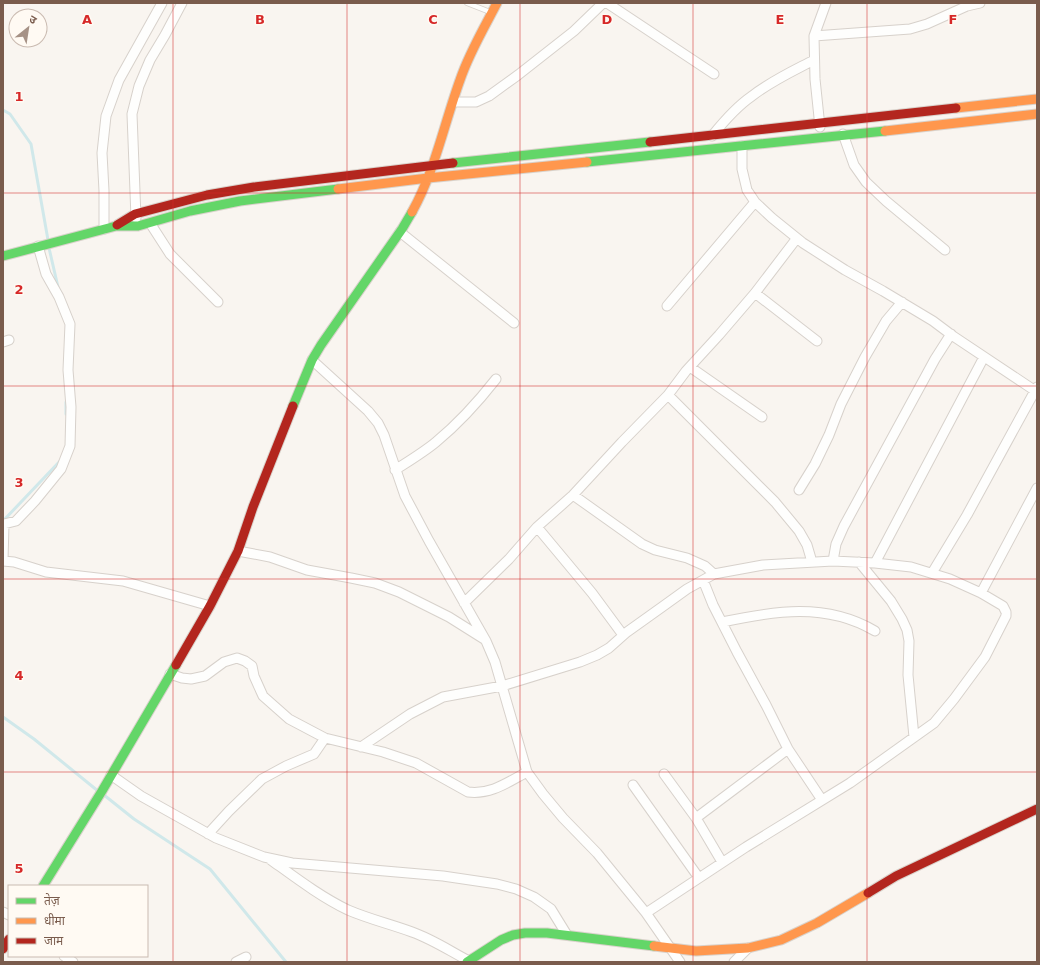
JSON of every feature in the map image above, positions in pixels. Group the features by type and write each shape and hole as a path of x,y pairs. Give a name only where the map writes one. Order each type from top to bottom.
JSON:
{"main road":[{"path":"44,885 92,808 210,606 238,551 253,507 312,360 400,232 420,198 428,178 460,79 476,41 496,3"},
{"path":"116,226 135,214 207,195 254,187 522,155 712,136 1037,99"},
{"path":"958,107 959,122"},
{"path":"3,256 116,226 138,226 190,211 240,201 428,178 1037,114"},
{"path":"468,961 512,935 524,933 547,933 696,950 748,948 781,940 817,923 896,876 1037,808"}],"street":[{"path":"104,229 102,153 106,116 119,80 162,3"},
{"path":"138,226 135,214 132,114 139,86 150,60 182,3"},
{"path":"453,102 476,102 488,96 518,76 574,31 603,3"},
{"path":"607,3 714,74"},
{"path":"821,137 815,79 814,36 826,3"},
{"path":"814,36 910,29 927,24 968,4 980,3"},
{"path":"712,136 730,114 751,96 775,80 814,60"},
{"path":"843,134 854,165 866,182 886,201 945,250"},
{"path":"742,146 742,169 747,190 754,202 772,218 797,238 845,270 933,321 984,357 1036,390 967,515 932,573"},
{"path":"667,306 754,202"},
{"path":"150,223 170,254 218,302"},
{"path":"400,232 514,323"},
{"path":"464,603 509,559 537,527 573,495 668,395 690,367 755,293 797,238"},
{"path":"38,246 46,274 60,297 70,324 68,370 71,406 70,446 61,469 35,501 16,521 4,524 3,561 14,562 46,572 123,581 210,606"},
{"path":"755,293 817,341"},
{"path":"799,490 815,464 829,435 841,404 865,357 886,321 902,302"},
{"path":"833,561 836,544 844,526 935,359 951,334"},
{"path":"875,562 984,357"},
{"path":"312,360 368,411 378,423 384,435 405,496 486,641 496,662 527,772 562,818 597,853 646,913 680,962"},
{"path":"690,367 762,417"},
{"path":"395,470 436,442 467,414 481,399 496,379"},
{"path":"668,395 775,502 799,531 807,545 812,562"},
{"path":"981,593 1037,488"},
{"path":"573,495 642,544 655,550 687,558 705,566 714,574"},
{"path":"537,527 592,593 623,635"},
{"path":"238,551 270,557 306,570 375,583 399,592 449,617 486,641"},
{"path":"361,747 410,714 443,697 502,686 597,656 662,607 714,574 763,565 833,561 875,562 911,567 950,579 981,593 1002,606 1006,612 1002,624 985,657 934,723 850,783 722,862 646,913"},
{"path":"859,562 891,601 902,618 907,630 909,641 908,675 914,737"},
{"path":"703,580 722,622 788,749 822,800"},
{"path":"722,622 763,613 791,611 820,613 842,617 861,623 875,632"},
{"path":"170,674 182,678 192,679 205,676 224,662 237,658 245,661 252,666 254,676 264,696 289,719 325,738 383,752 416,763 468,792 488,792 527,772"},
{"path":"208,834 262,779 286,766 314,754 325,738"},
{"path":"696,818 788,749"},
{"path":"664,774 696,818 722,862"},
{"path":"111,775 141,796 208,834 268,858 292,863 443,876 497,884 516,889 534,897 551,909 567,935"},
{"path":"633,785 699,878"},
{"path":"268,858 306,885 346,909 439,943 468,961"},
{"path":"734,962 748,948"},
{"path":"236,962 246,957"}],"lane":[{"path":"468,3 491,13"}],"waterway":[{"path":"3,110 10,114 31,144 48,240"},
{"path":"49,248 58,287"},
{"path":"66,402 66,414"},
{"path":"3,521 61,460"},
{"path":"3,717 34,739 98,791"},
{"path":"104,795 134,819 210,869 286,962"}],"traffic: fast":[{"path":"587,162 885,131"},
{"path":"453,163 650,142"},
{"path":"3,256 116,226 138,226 190,211 240,201 338,189"},
{"path":"293,406 312,360 321,345 402,229 412,212"},
{"path":"44,885 102,791 176,665"},
{"path":"467,962 501,940 513,935 525,933 547,933 654,946"}],"traffic: slow":[{"path":"412,212 433,164 454,97 468,60 497,3"},
{"path":"956,108 1037,99"},
{"path":"885,131 1037,114"},
{"path":"338,189 428,178 587,162"},
{"path":"654,946 696,951 748,948 781,940 817,923 868,893"}],"traffic: jam":[{"path":"650,142 956,108"},
{"path":"117,225 135,214 207,195 254,187 453,163"},
{"path":"176,665 210,606 238,551 253,507 293,406"},
{"path":"868,893 896,876 1037,809"},
{"path":"3,949 8,941"}]}
